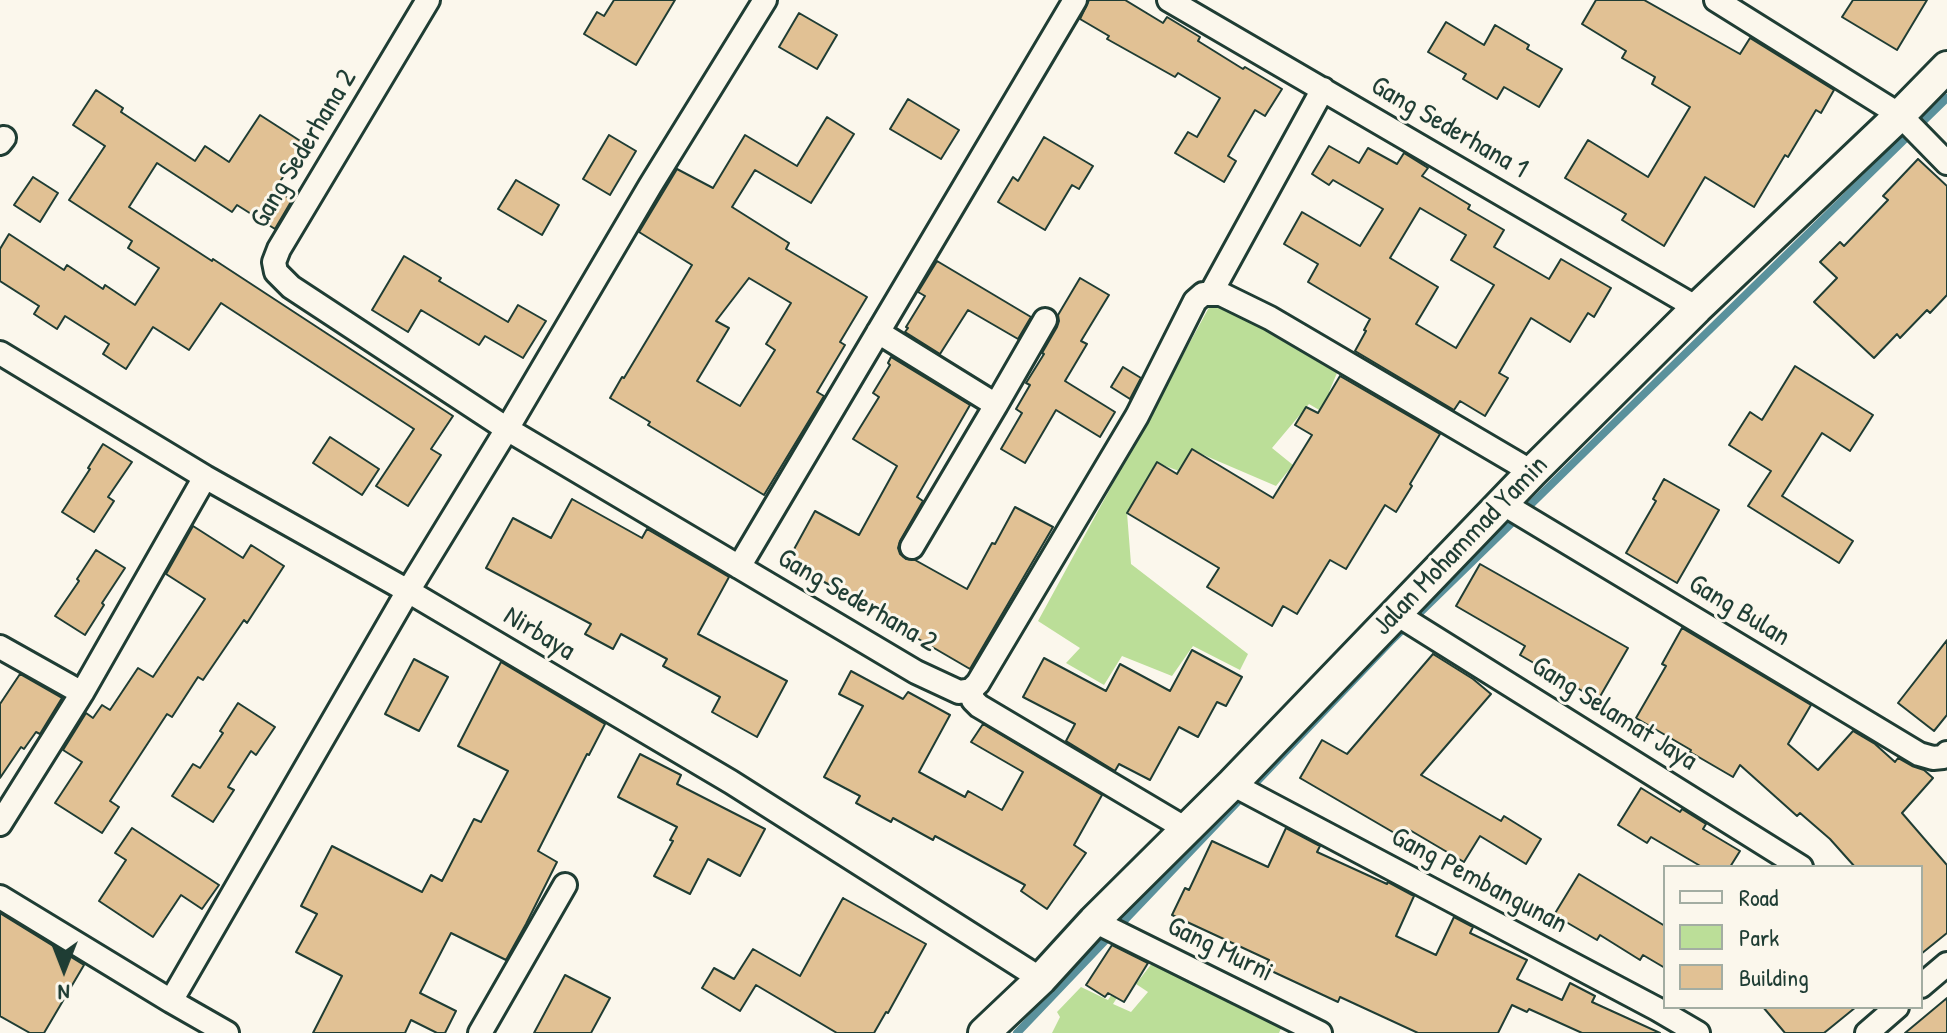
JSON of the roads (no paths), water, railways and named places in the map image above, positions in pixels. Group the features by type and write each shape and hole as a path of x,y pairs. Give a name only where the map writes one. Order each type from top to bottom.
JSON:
{"street":[{"name":"Gang Sederhana 2","path":"428,0 279,249 274,262 276,272 291,287 507,429 916,672 959,692 971,690"},
{"path":"171,1001 408,591 765,0"},
{"path":"739,567 1075,0"},
{"name":"Gang Sederhana 1","path":"1169,0 1697,308"},
{"path":"1716,0 1900,115 1947,163"},
{"name":"Jalan Mohammad Yamin","path":"984,1033 1232,784 1532,472 1947,67"},
{"path":"1211,293 1323,89"},
{"path":"1186,829 979,706 973,700 971,690 1137,416 1195,301 1203,294 1221,294 1270,318 1532,472"},
{"path":"912,547 1045,320"},
{"path":"878,332 996,405"},
{"name":"Nirbaya","path":"0,353 205,477 408,591 731,782 1041,979"},
{"path":"0,824 82,693 205,477"},
{"name":"Gang Bulan","path":"1502,503 1919,754 1933,758 1943,757 1947,753"},
{"name":"Gang Selamat Jaya","path":"1396,614 1798,865"},
{"path":"0,647 82,693"},
{"name":"Gang Pembangunan","path":"1232,784 1698,1033"},
{"path":"480,1033 565,885"},
{"path":"0,897 227,1033"},
{"name":"Gang Murni","path":"1094,921 1320,1033"},
{"path":"1923,984 1947,964"},
{"path":"1867,1033 1895,1009"}],"waterway":[{"path":"1017,1033 1390,642 1947,98"}]}
